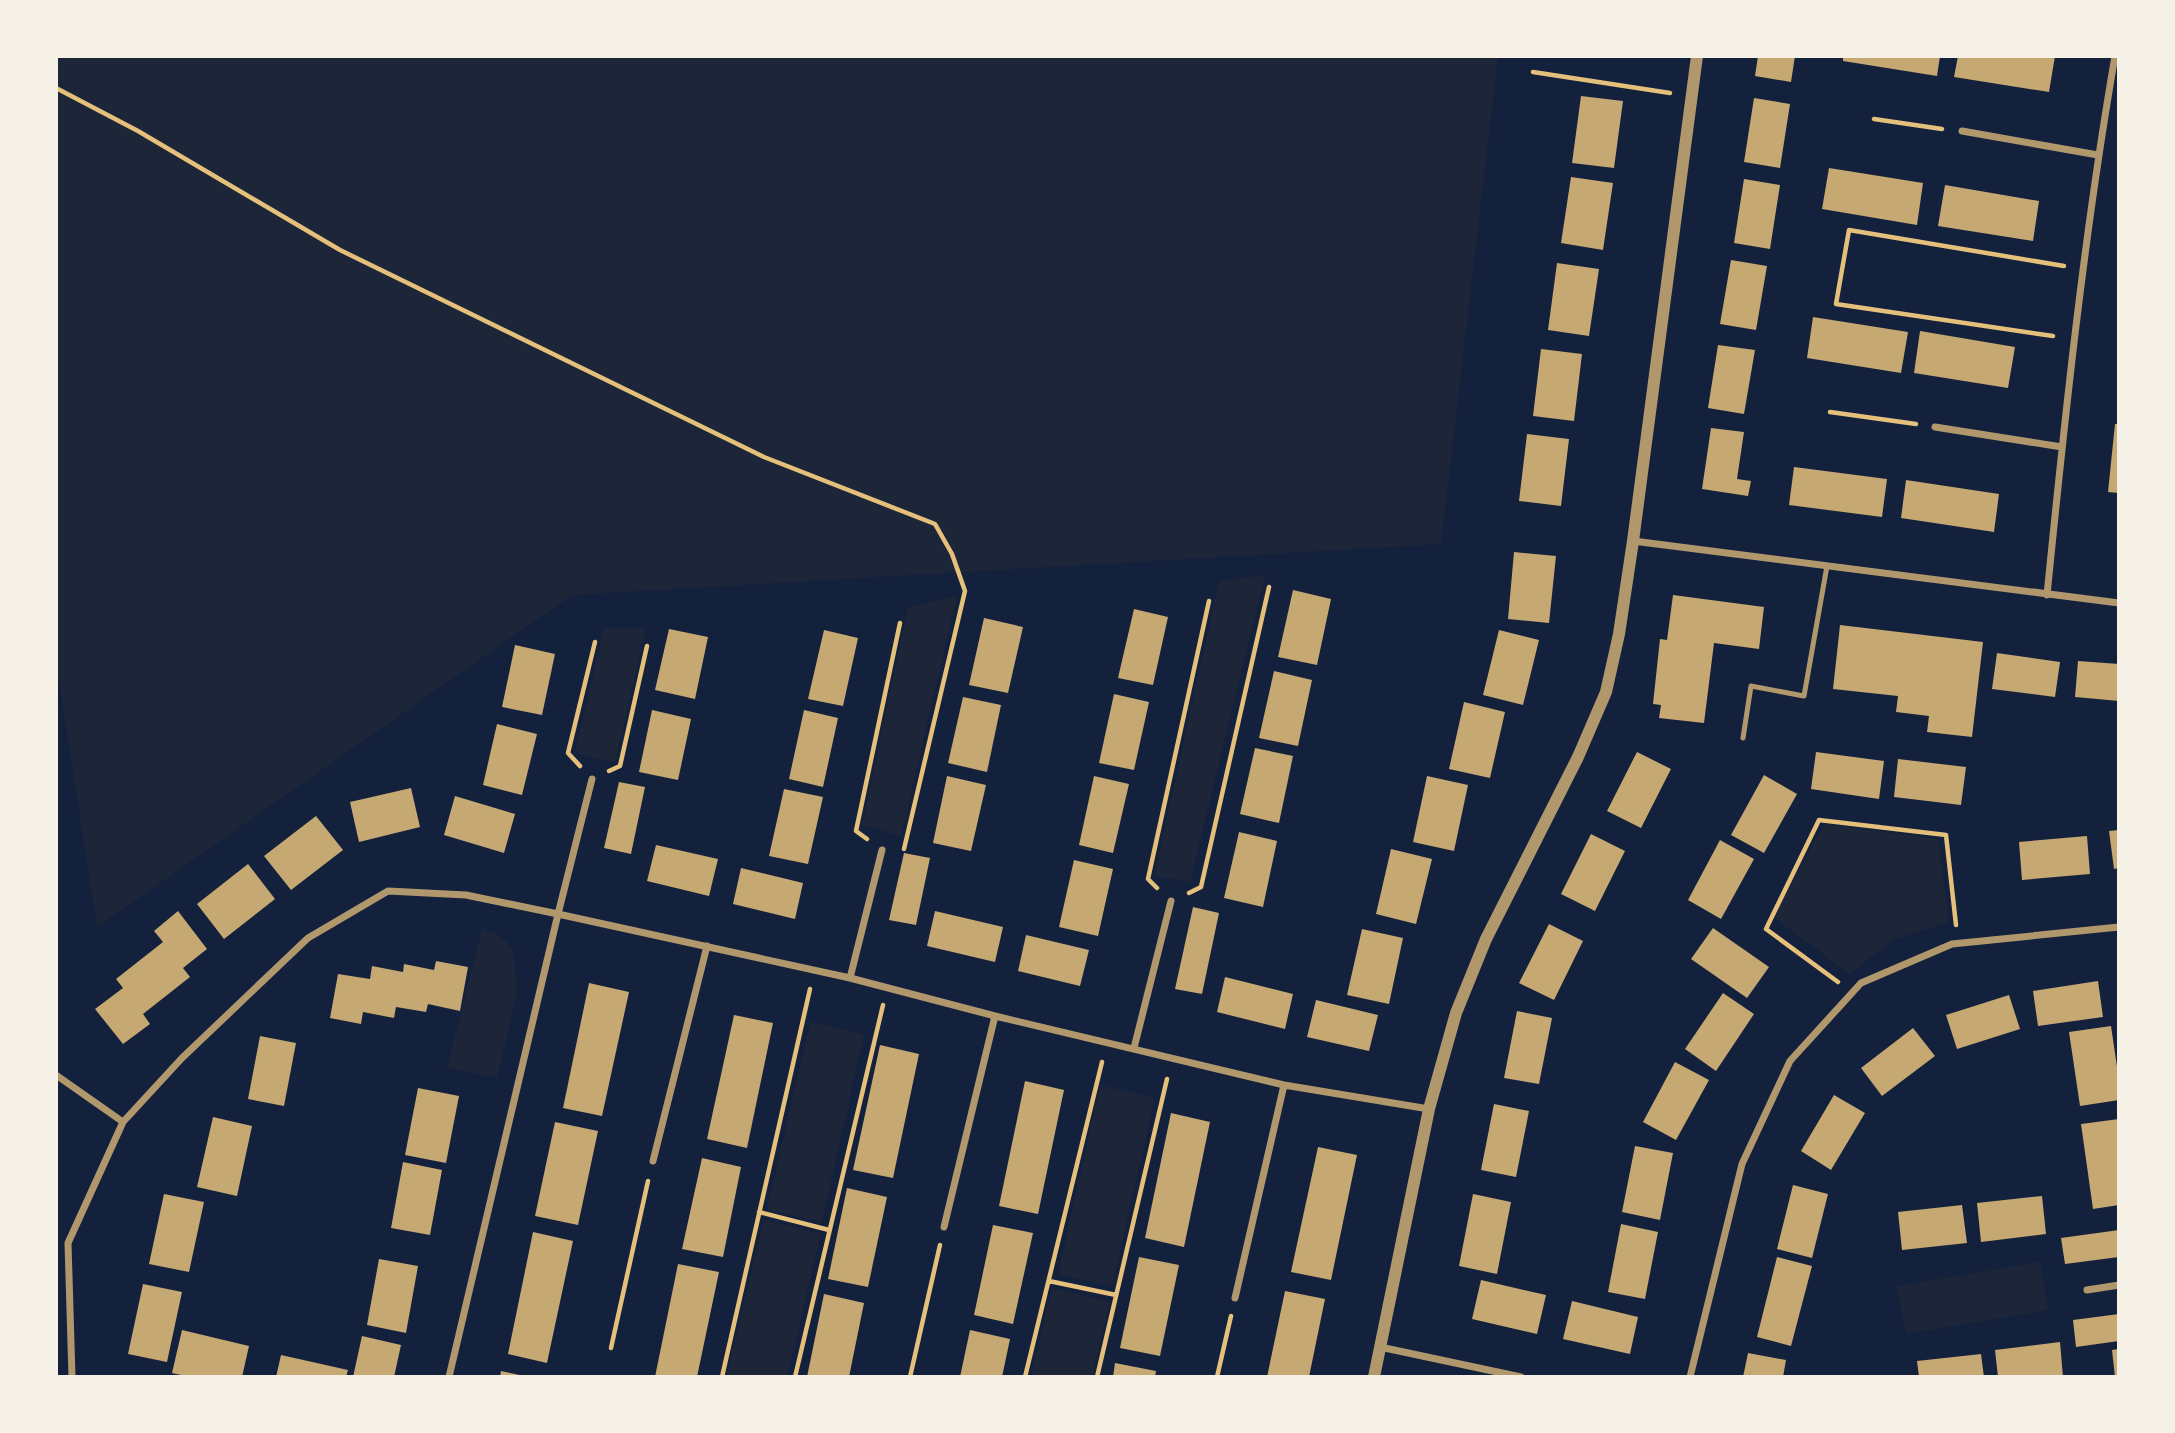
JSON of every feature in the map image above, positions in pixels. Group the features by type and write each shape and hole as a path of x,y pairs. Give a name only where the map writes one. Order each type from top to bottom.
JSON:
{"street":[{"path":"1374,1377 1429,1109 1456,1013 1486,939 1578,757 1605,692 1619,634 1633,541 1697,56"},
{"path":"2048,595 2075,339 2098,155 2115,56"},
{"path":"1962,131 2098,155"},
{"path":"1935,427 2062,447"},
{"path":"1633,541 2119,603"},
{"path":"449,1377 592,779"},
{"path":"850,978 882,850"},
{"path":"72,1377 68,1243 122,1122 182,1058 308,938 388,891 466,895 558,914 850,978 995,1016 1284,1085 1429,1109"},
{"path":"1134,1048 1171,901"},
{"path":"1690,1377 1742,1164 1790,1061 1861,983 1952,944 2119,927"},
{"path":"653,1161 707,946"},
{"path":"944,1227 995,1016"},
{"path":"56,1074 122,1122"},
{"path":"1235,1298 1284,1085"},
{"path":"2087,1290 2119,1285"},
{"path":"1380,1347 1521,1377"}],"lane":[{"path":"1743,738 1751,686 1804,696 1826,566"}],"path":[{"path":"1533,72 1691,97"},
{"path":"56,88 138,131 340,250 764,457 935,524 952,554 965,592 905,849 882,850 856,831 900,623"},
{"path":"1874,120 1962,131"},
{"path":"2075,339 1836,304 1849,230 2084,269"},
{"path":"1830,412 1935,427"},
{"path":"1209,601 1148,879 1171,901 1201,887 1269,587"},
{"path":"595,642 568,753 592,779 620,766 647,646"},
{"path":"1853,992 1766,929 1819,820 1946,835 1958,943"},
{"path":"722,1377 814,970"},
{"path":"795,1377 887,987"},
{"path":"1025,1377 1107,1042"},
{"path":"1097,1377 1172,1057"},
{"path":"611,1348 653,1161"},
{"path":"759,1212 829,1230"},
{"path":"910,1377 944,1227"},
{"path":"1049,1281 1116,1296"},
{"path":"1217,1377 1235,1298"}],"shaded area":[{"path":"56,56 1498,56 1441,544 572,595 97,927 56,661"},
{"path":"1265,575 1190,882 1154,876 1219,581"},
{"path":"957,596 901,836 862,825 908,607"},
{"path":"604,628 646,628 615,763 575,752"},
{"path":"1824,824 1938,839 1949,922 1893,940 1850,974 1773,917"},
{"path":"482,929 498,934 513,949 515,967 517,994 497,1078 447,1068"},
{"path":"810,1022 864,1034 822,1222 767,1210"},
{"path":"1100,1085 1155,1098 1112,1286 1058,1274"},
{"path":"764,1220 821,1234 787,1377 729,1377 726,1376"},
{"path":"2040,1262 2048,1310 1906,1334 1897,1286"},
{"path":"1052,1288 1110,1302 1092,1377 1031,1377"}],"building":[{"path":"1758,56 1795,56 1791,82 1755,76"},
{"path":"1843,56 1940,56 1937,76 1843,61"},
{"path":"1958,56 2055,56 2049,92 1954,77"},
{"path":"1581,96 1623,101 1614,168 1572,163"},
{"path":"1754,98 1790,104 1780,168 1744,162"},
{"path":"1829,168 1923,183 1917,225 1822,209"},
{"path":"1571,177 1613,183 1603,250 1561,243"},
{"path":"1744,179 1780,185 1770,249 1734,243"},
{"path":"1945,185 2039,201 2033,241 1938,226"},
{"path":"1731,260 1767,266 1756,330 1720,324"},
{"path":"1557,263 1599,269 1589,336 1548,330"},
{"path":"1813,317 1908,332 1901,373 1807,358"},
{"path":"1920,331 2015,347 2008,388 1914,373"},
{"path":"1718,345 1755,350 1744,414 1708,408"},
{"path":"1541,349 1582,354 1574,421 1533,416"},
{"path":"2115,424 2119,424 2119,493 2108,492"},
{"path":"1711,428 1744,432 1737,479 1751,481 1748,496 1702,489"},
{"path":"1527,434 1569,439 1561,506 1519,501"},
{"path":"1794,467 1887,479 1882,517 1789,505"},
{"path":"1906,480 1999,494 1994,532 1901,518"},
{"path":"1514,552 1556,556 1549,623 1508,619"},
{"path":"1293,590 1331,599 1317,665 1278,657"},
{"path":"1673,595 1764,607 1759,649 1714,643 1704,723 1659,718 1661,705 1653,704 1660,639 1667,640"},
{"path":"1134,609 1168,617 1153,685 1118,678"},
{"path":"984,618 1023,627 1008,693 969,685"},
{"path":"1840,625 1983,642 1972,737 1927,732 1929,716 1896,712 1898,696 1833,689"},
{"path":"669,629 708,637 695,699 655,690"},
{"path":"824,630 858,638 843,706 808,699"},
{"path":"1499,630 1539,640 1523,705 1483,695"},
{"path":"515,645 555,654 542,715 502,707"},
{"path":"1997,653 2060,662 2055,697 1992,689"},
{"path":"2078,661 2119,664 2119,701 2075,697"},
{"path":"1274,671 1312,680 1298,746 1259,738"},
{"path":"1114,694 1149,702 1134,770 1099,763"},
{"path":"963,697 1001,705 987,772 948,763"},
{"path":"1464,702 1505,712 1490,778 1449,769"},
{"path":"652,710 691,719 678,780 639,772"},
{"path":"804,710 838,718 823,787 789,779"},
{"path":"497,724 537,734 522,795 483,785"},
{"path":"1255,748 1293,756 1279,823 1240,814"},
{"path":"1637,752 1671,769 1641,828 1607,811"},
{"path":"1816,752 1884,761 1879,799 1811,789"},
{"path":"1898,759 1966,767 1961,805 1894,797"},
{"path":"1764,775 1797,794 1764,853 1731,835"},
{"path":"947,776 986,785 971,851 933,843"},
{"path":"1094,776 1129,784 1113,853 1079,845"},
{"path":"1427,776 1468,785 1454,851 1413,842"},
{"path":"619,782 645,787 631,854 604,848"},
{"path":"411,788 420,827 359,842 350,802"},
{"path":"784,789 823,797 808,864 769,856"},
{"path":"455,796 515,814 504,853 444,835"},
{"path":"316,816 343,850 291,890 264,856"},
{"path":"2119,830 2119,868 2114,869 2109,831"},
{"path":"1239,832 1277,841 1263,907 1224,898"},
{"path":"1591,834 1625,851 1595,911 1561,894"},
{"path":"2087,836 2090,874 2022,880 2019,842"},
{"path":"1720,840 1754,859 1721,919 1688,900"},
{"path":"656,845 718,859 709,896 647,881"},
{"path":"1391,849 1432,859 1416,924 1376,914"},
{"path":"904,853 930,858 916,925 889,920"},
{"path":"1074,860 1113,869 1098,936 1059,927"},
{"path":"248,864 275,899 224,939 197,904"},
{"path":"741,868 803,883 795,919 733,904"},
{"path":"1193,907 1219,913 1202,994 1175,989"},
{"path":"178,911 207,949 183,968 190,977 143,1014 150,1024 123,1044 95,1009 123,988 116,979 163,942 154,931"},
{"path":"935,911 1003,927 995,962 927,946"},
{"path":"1549,924 1583,941 1554,1000 1519,983"},
{"path":"1713,928 1769,967 1747,998 1691,959"},
{"path":"1362,929 1403,938 1389,1004 1347,995"},
{"path":"1026,935 1089,950 1080,986 1018,971"},
{"path":"436,961 468,967 460,1011 428,1004 426,1012 396,1007 394,1018 363,1012 361,1024 330,1018 338,974 370,979 372,966 403,972 404,964 434,970"},
{"path":"1225,977 1293,994 1285,1029 1217,1012"},
{"path":"2098,981 2103,1017 2038,1026 2033,991"},
{"path":"589,983 629,992 602,1116 563,1108"},
{"path":"1723,993 1754,1014 1716,1071 1685,1049"},
{"path":"2009,995 2020,1029 1957,1049 1946,1015"},
{"path":"1316,1000 1378,1015 1369,1051 1307,1037"},
{"path":"1517,1011 1552,1018 1539,1084 1504,1078"},
{"path":"734,1015 773,1023 747,1148 707,1139"},
{"path":"2111,1026 2119,1080 2119,1100 2080,1106 2069,1032"},
{"path":"1913,1028 1935,1056 1882,1096 1861,1068"},
{"path":"260,1036 296,1043 284,1106 248,1099"},
{"path":"880,1045 919,1054 893,1178 853,1170"},
{"path":"1675,1062 1709,1080 1676,1140 1643,1122"},
{"path":"1025,1081 1064,1090 1038,1214 999,1206"},
{"path":"418,1088 459,1096 446,1163 405,1155"},
{"path":"1834,1095 1865,1113 1831,1170 1801,1151"},
{"path":"1494,1104 1529,1111 1516,1177 1481,1170"},
{"path":"1171,1113 1210,1122 1184,1247 1145,1238"},
{"path":"213,1117 252,1126 237,1196 197,1187"},
{"path":"2119,1119 2119,1205 2093,1209 2081,1124"},
{"path":"555,1122 598,1131 578,1225 535,1216"},
{"path":"1635,1146 1673,1153 1660,1220 1622,1212"},
{"path":"1318,1147 1357,1155 1331,1280 1291,1272"},
{"path":"702,1158 741,1167 723,1257 682,1249"},
{"path":"403,1162 442,1170 430,1235 391,1228"},
{"path":"1793,1185 1828,1194 1812,1258 1777,1249"},
{"path":"847,1188 887,1197 868,1287 828,1279"},
{"path":"164,1194 204,1202 189,1272 149,1264"},
{"path":"1473,1194 1511,1202 1497,1274 1459,1266"},
{"path":"2042,1196 2046,1234 1981,1242 1977,1203"},
{"path":"1962,1205 1967,1243 1902,1250 1898,1212"},
{"path":"1621,1224 1658,1232 1645,1299 1608,1292"},
{"path":"993,1225 1033,1233 1013,1324 974,1315"},
{"path":"2119,1230 2119,1257 2065,1264 2061,1238"},
{"path":"533,1232 573,1241 547,1363 508,1354"},
{"path":"1139,1257 1179,1265 1160,1356 1120,1348"},
{"path":"1777,1257 1812,1266 1791,1346 1757,1337"},
{"path":"379,1259 418,1266 406,1333 367,1325"},
{"path":"678,1264 719,1272 697,1377 655,1377"},
{"path":"1481,1280 1546,1295 1537,1334 1472,1319"},
{"path":"143,1284 182,1292 167,1362 128,1354"},
{"path":"1285,1291 1325,1299 1309,1377 1267,1377"},
{"path":"824,1294 864,1303 849,1377 807,1377"},
{"path":"1572,1301 1638,1317 1630,1354 1563,1339"},
{"path":"2119,1314 2119,1341 2076,1347 2073,1320"},
{"path":"182,1330 249,1346 242,1377 190,1377 172,1373"},
{"path":"970,1330 1010,1339 1002,1377 960,1377"},
{"path":"362,1336 401,1345 394,1377 353,1377"},
{"path":"2060,1342 2063,1377 1998,1377 1995,1350"},
{"path":"2119,1349 2119,1377 2115,1377 2112,1350"},
{"path":"1748,1353 1786,1360 1783,1377 1743,1377"},
{"path":"1981,1354 1984,1377 1919,1377 1917,1361"},
{"path":"281,1355 348,1370 346,1377 276,1377"},
{"path":"1115,1363 1156,1371 1155,1377 1113,1377"},
{"path":"501,1371 524,1376 524,1377 500,1377"}]}
